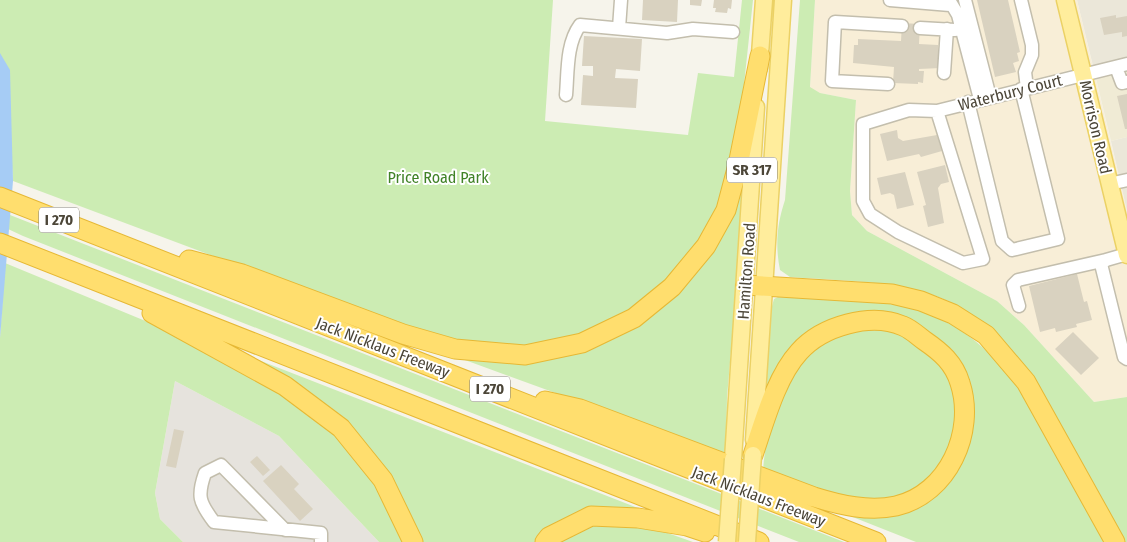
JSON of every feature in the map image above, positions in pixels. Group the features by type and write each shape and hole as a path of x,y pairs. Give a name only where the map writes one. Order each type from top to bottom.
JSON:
{"highway":[{"path":"102,237 242,274 403,334 454,349 525,355 582,343 634,318 672,287 706,246 726,210 738,165 760,56"},
{"name":"Jack Nicklaus Freeway","path":"8,200 876,542"},
{"name":"I 270","path":"8,246 759,542"},
{"path":"102,283 132,303 285,386 341,428 383,480 413,542"},
{"path":"755,285 892,294 921,301 953,314 986,335 1026,382 1115,542"},
{"path":"482,386 580,409 814,497 843,506 872,508 896,506 914,499 945,474 960,445 965,414 960,382 944,353 902,326 867,320 830,329 799,352 789,367 775,390 753,455"},
{"path":"545,542 549,537 591,516 638,518 687,526 734,542"}],"main road":[{"name":"Hamilton Road","path":"747,542 753,455 760,56 764,0"},
{"name":"Hamilton Road","path":"727,542 733,459 755,285 783,0"},
{"name":"Morrison Road","path":"1065,0 1127,254"}],"street":[{"path":"619,28 622,0"},
{"path":"890,0 950,2 958,15 979,99 1002,241 1012,250 1058,239 1024,89 1025,72 1032,55 1032,45 1021,0"},
{"path":"965,0 984,73 979,99"},
{"path":"888,84 832,81 835,22 902,26"},
{"path":"566,95 571,44 574,33 580,25 667,33 693,29 734,32"},
{"path":"920,28 962,30"},
{"path":"944,73 948,29"},
{"path":"1121,66 1122,84 1127,82"},
{"name":"Waterbury Court","path":"937,111 983,259 964,264 898,232 870,214 863,201 863,124 909,110 937,111 979,99 1121,66"},
{"path":"1110,184 1127,180"},
{"path":"1019,306 1013,289 1013,285 1018,280 1127,254"},
{"path":"1106,260 1101,264 1124,357 1127,359"},
{"path":"285,530 221,465 205,473 199,492 205,510 214,522 285,530 322,534 321,542"}],"shaded area":[{"path":"815,0 1077,0 1127,211 1127,397 1094,402 1024,325 997,301 867,231 852,215 850,191 856,100 820,93 810,88"},
{"path":"1077,0 1127,0 1127,60 1094,70"},
{"path":"1127,60 1127,137 1111,141 1094,70"},
{"path":"1127,137 1127,211 1111,141"},
{"path":"175,381 279,436 379,542 183,542 160,519 155,493"}],"green space":[{"name":"Price Road Park","path":"0,0 553,0 545,121 688,135 698,73 734,77 742,0 753,0 740,122 727,182 714,217 696,248 645,302 582,336 539,344 503,347 448,341 373,316 13,181 11,153 0,149"},
{"path":"800,0 815,0 810,87 820,93 856,100 850,191 852,215 867,231 997,301 1024,325 1094,402 1127,397 1127,542 1123,542 1035,381 1009,347 983,322 956,305 928,293 898,286 866,282 790,277 780,270 778,235 785,200"},
{"path":"747,167 727,397 726,455 454,356 534,358 662,301"},
{"path":"10,215 844,542 799,542 23,236 8,229"},
{"path":"5,263 160,327 272,384 329,425 374,479 405,542 379,542 279,436 175,381 155,493 160,519 183,542 0,542 0,338"},
{"path":"778,297 856,300 896,305 932,315 963,332 990,354 1015,382 1038,413 1112,542 916,542 840,512 923,496 969,422 940,342 847,316 766,392 768,307 772,306 774,299"},
{"path":"884,325 938,355 958,394 958,433 936,474 902,497 853,501 763,471 769,431 780,393 789,375 801,359 814,344 831,332 849,328"},
{"path":"251,357 643,510 623,510 535,542 418,542 392,487 270,371"},
{"path":"578,525 645,525 693,542 549,542"}],"water":[{"path":"0,53 10,70 13,181 0,338"}],"building":[{"path":"643,0 678,0 677,22 642,20"},
{"path":"690,0 702,0 701,6 690,5"},
{"path":"714,0 732,0 731,9 728,8 727,13 715,12 716,8 713,8"},
{"path":"977,0 1008,0 1020,52 1017,53 1019,61 1013,63 1016,72 995,77"},
{"path":"1116,15 1116,18 1127,16 1127,36 1122,37 1122,32 1104,35 1100,18"},
{"path":"902,23 920,24 919,44 938,45 938,50 942,50 941,68 919,69 919,71 924,71 923,83 893,83 894,67 853,63 854,45 858,45 858,39 901,41"},
{"path":"584,36 642,39 640,71 616,69 615,78 638,79 636,108 581,105 583,75 593,76 593,66 582,66"},
{"path":"1127,94 1127,129 1125,129 1117,96"},
{"path":"897,130 898,138 903,141 937,135 942,151 921,157 919,154 887,161 880,134"},
{"path":"945,165 949,182 941,184 938,188 944,223 928,227 923,206 926,205 917,172"},
{"path":"905,172 914,205 897,209 894,195 890,193 881,195 877,178"},
{"path":"1077,274 1084,302 1087,301 1092,320 1076,324 1077,327 1056,332 1055,328 1040,332 1029,286"},
{"path":"1073,332 1099,358 1081,375 1055,349"},
{"path":"174,429 184,431 176,468 166,466"},
{"path":"257,456 270,470 263,476 250,462"},
{"path":"281,465 299,484 294,489 313,509 300,521 263,481"}]}
